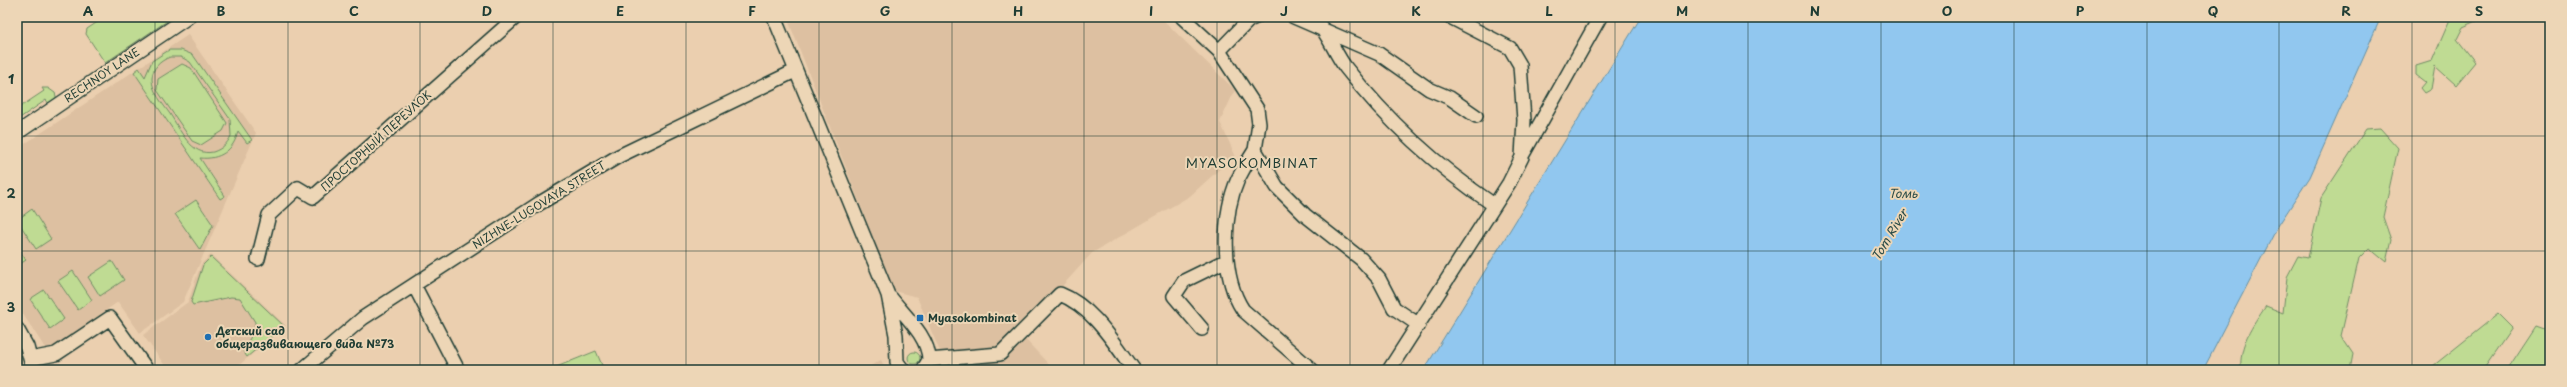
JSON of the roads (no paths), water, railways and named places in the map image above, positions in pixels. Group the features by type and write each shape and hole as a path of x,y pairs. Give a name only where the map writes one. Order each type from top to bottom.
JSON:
{"street":[{"name":"RECHNOY LANE","path":"17,133 188,17"},
{"name":"ПРОСТОРНЫЙ ПЕРЕУЛОК","path":"258,259 269,215 298,188 313,197 516,17"},
{"path":"774,17 888,296 895,330 897,362 903,370"},
{"path":"1182,17 1219,51 1256,109 1259,124 1255,150 1238,180 1231,201 1227,260 1237,298 1243,310 1312,370"},
{"path":"1219,51 1249,20 1256,17"},
{"path":"1294,17 1379,54 1430,89 1450,98 1476,116"},
{"path":"1313,17 1326,31 1344,66 1377,106 1424,152 1463,184 1494,205"},
{"path":"1450,17 1510,48 1520,65 1524,120 1522,157"},
{"path":"1389,370 1509,183 1600,17"},
{"name":"NIZHNE-LUGOVAYA STREET","path":"302,370 363,318 540,203 619,156 796,71"},
{"path":"1255,150 1277,187 1305,215 1361,259 1379,280 1394,308 1419,324"},
{"path":"1202,329 1174,296 1184,281 1227,260"},
{"path":"414,285 458,370"},
{"path":"888,296 912,324 927,350 926,365 1000,354 1060,294 1074,300 1090,316 1134,370"},
{"path":"17,329 32,364 56,354 110,318 147,370"}],"water":[{"name":"Томь","path":"1641,17 2381,17 2310,177 2278,226 2203,370 1424,370"}],"place":[{"name":"Myasokombinat","path":"920,318"},
{"name":"Детский сад общеразвивающего вида №73","path":"208,337"}],"district":[{"name":"MYASOKOMBINAT","path":"1252,163"}],"water label":[{"name":"Tom River","path":"1890,235"}]}
